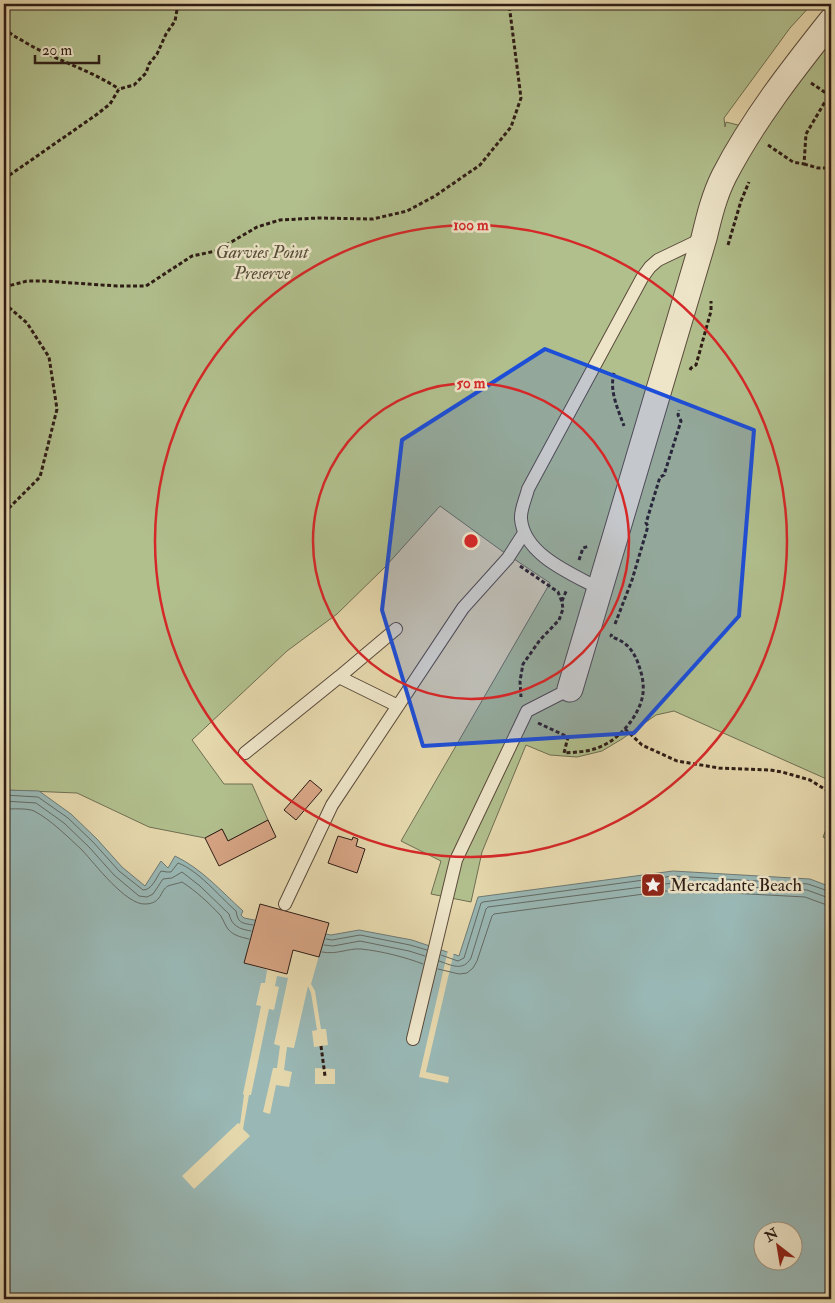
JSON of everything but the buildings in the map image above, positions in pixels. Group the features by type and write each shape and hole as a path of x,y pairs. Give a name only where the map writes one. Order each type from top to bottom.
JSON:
{"street":[{"path":"570,689 704,238 710,210 723,177 755,122 831,21"}],"lane":[{"path":"600,589 542,556 532,547 524,533 521,517 528,489 642,278 658,260 704,238"},
{"path":"286,904 332,805 463,608 508,558 524,533"},
{"path":"245,753 396,629"},
{"path":"339,677 398,706"},
{"path":"412,1039 456,860 527,711 570,689"}],"path":[{"path":"4,179 96,115 110,104 119,89 134,85 146,73 149,64 157,54 166,34 175,21 178,4"},
{"path":"4,287 27,281 146,286 192,256 216,251 257,227 272,222 318,218 373,219 407,211 435,196 480,165 511,127 522,98 509,4"},
{"path":"4,28 36,49 106,80 119,89"},
{"path":"804,164 806,134 830,94 811,84 816,77"},
{"path":"770,140 767,145 793,162 818,168 831,168"},
{"path":"727,247 741,201 751,177"},
{"path":"688,377 691,368 696,365 713,296"},
{"path":"4,303 27,322 49,357 57,409 40,477 4,512"},
{"path":"508,558 558,592 563,609 559,620 540,640 523,664 520,681 521,698 527,711 536,722 568,737 564,753 585,752 603,746 625,729 638,708 643,694 640,669 636,657 622,642 611,636 632,580 648,526 646,523 657,486 660,477 664,475 681,421 678,415 680,406"},
{"path":"625,729 642,745 677,761 719,768 782,772 810,780 831,793"},
{"path":"321,1046 325,1076"}],"highlighted area":[{"path":"545,349 754,430 739,616 634,733 423,746 382,610 402,440"}],"green space":[{"name":"Garvies Point Preserve","path":"4,4 812,4 790,28 724,118 725,127 726,122 762,131 831,39 831,781 674,711 656,715 602,751 577,757 550,755 526,745 482,852 471,902 431,894 441,861 401,841 550,583 440,506 385,567 337,614 287,651 192,740 224,784 252,784 268,820 228,841 222,829 205,838 149,827 77,793 4,790"},
{"path":"831,817 831,843 823,837"}],"water":[{"path":"4,790 39,791 71,814 122,867 145,886 161,861 168,868 175,856 194,867 211,881 243,911 241,915 244,918 331,935 359,930 412,940 459,956 478,897 673,871 810,879 831,887 831,1299 4,1299"}],"pier":[{"path":"256,918 326,931 311,984 315,991 321,1029 326,1029 328,1045 314,1047 312,1031 317,1030 311,993 308,986 294,1048 287,1047 284,1070 292,1072 289,1087 276,1085 270,1114 263,1112 273,1068 277,1068 280,1046 274,1044 288,978 277,976 275,986 279,987 274,1010 269,1009 243,1129 250,1136 194,1189 182,1176 238,1123 240,1124 243,1094 261,1006 256,1005 261,983 265,983 267,970 244,963"},
{"path":"448,950 454,952 426,1072 449,1077 448,1083 419,1077"},
{"path":"315,1068 335,1069 335,1084 315,1084"}],"place":[{"name":"Mercadante Beach","path":"653,885"}]}
